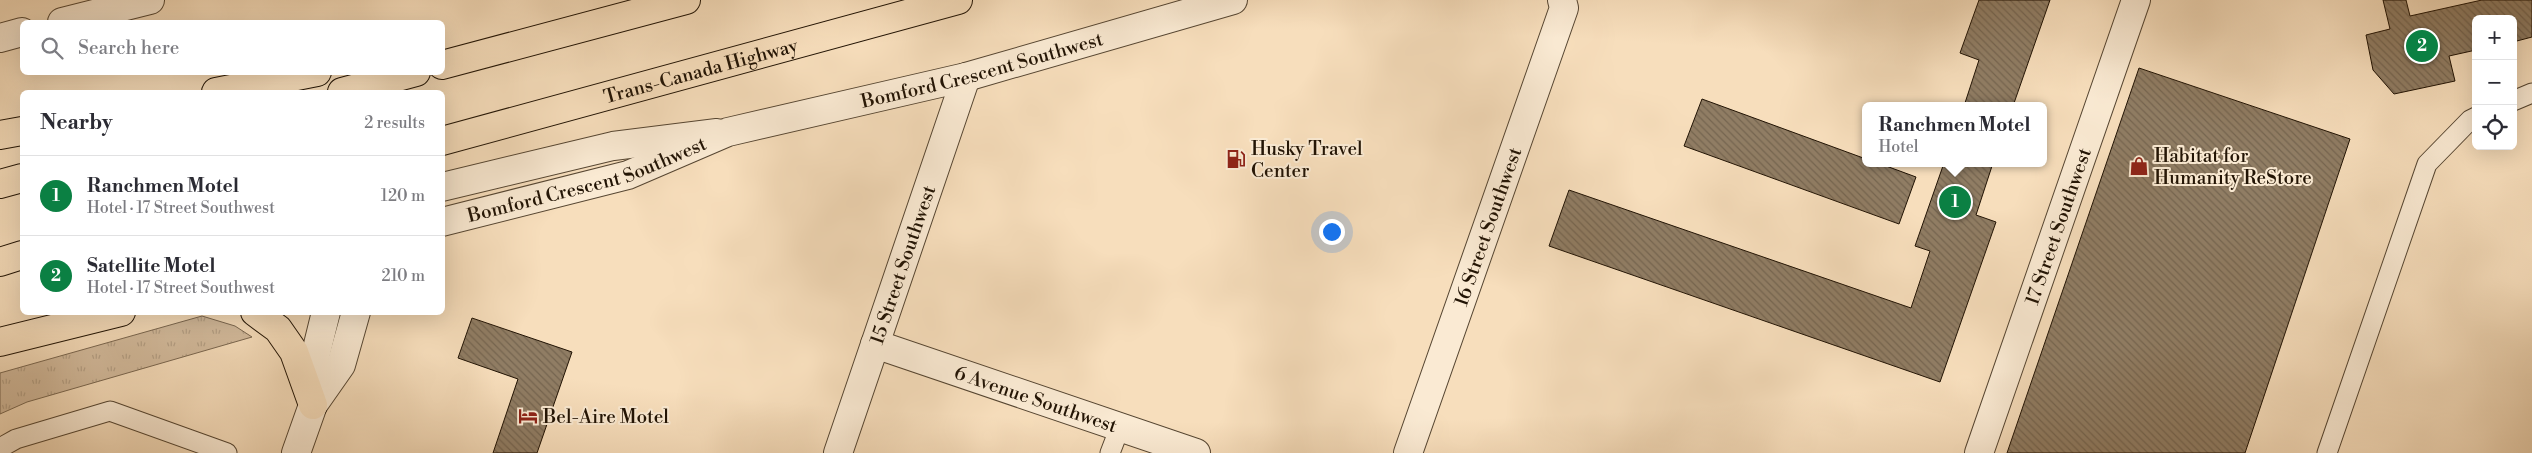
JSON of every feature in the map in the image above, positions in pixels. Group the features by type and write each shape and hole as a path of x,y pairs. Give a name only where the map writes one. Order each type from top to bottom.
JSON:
{"highway":[{"path":"445,47 684,0"},
{"path":"445,64 684,0"},
{"name":"Trans-Canada Highway","path":"445,140 958,0"},
{"path":"226,90 302,75"},
{"path":"349,90 405,75"},
{"path":"0,135 20,131"},
{"path":"0,184 20,179"},
{"path":"0,262 20,256"},
{"path":"2,342 109,315"},
{"path":"259,315 278,328 294,352 313,405"}],"street":[{"path":"70,20 149,0"},
{"name":"Bomford Crescent Southwest","path":"445,187 613,146 728,132 966,77 1233,0"},
{"name":"16 Street Southwest","path":"1408,453 1564,8 1562,0"},
{"name":"17 Street Southwest","path":"1979,453 2136,0"},
{"path":"0,38 20,33"},
{"name":"15 Street Southwest","path":"838,453 966,77"},
{"name":"Bomford Crescent Southwest","path":"445,221 628,175 728,132"},
{"path":"313,405 314,361 325,315"},
{"path":"296,453 313,405 341,365 355,315"},
{"name":"6 Avenue Southwest","path":"875,344 1196,453"}],"lane":[{"path":"2517,99 2532,93"},
{"path":"2327,453 2426,164 2472,119"},
{"path":"0,448 16,439 110,412 227,453"},
{"path":"1110,453 1120,427"}],"green space":[{"path":"202,316 235,326 252,337 27,402 0,414 0,373"}],"building":[{"path":"1979,0 2050,0 2014,102 1965,102 1979,60 1960,53"},
{"path":"2383,0 2406,0 2410,16 2482,0 2532,0 2532,37 2517,41 2517,15 2472,15 2472,51 2449,56 2455,81 2394,94 2373,70 2366,35 2390,29"},
{"path":"2139,68 2350,139 2245,453 2007,453"},
{"path":"1702,99 1862,158 1862,167 1889,167 1916,177 1899,224 1684,146"},
{"path":"1943,167 1992,167 1976,215 1996,222 1940,382 1549,246 1569,190 1911,308 1930,251 1915,246"},
{"name":"Bel-Aire Motel","path":"472,318 572,352 537,453 493,453 518,379 458,358"}],"place":[{"name":"Satellite Motel","path":"2422,46"},
{"name":"Husky Travel Center","path":"1236,159"},
{"name":"Habitat for Humanity ReStore","path":"2139,166"},
{"name":"Ranchmen Motel","path":"1955,202"},
{"name":"Bel-Aire Motel","path":"528,416"}]}
